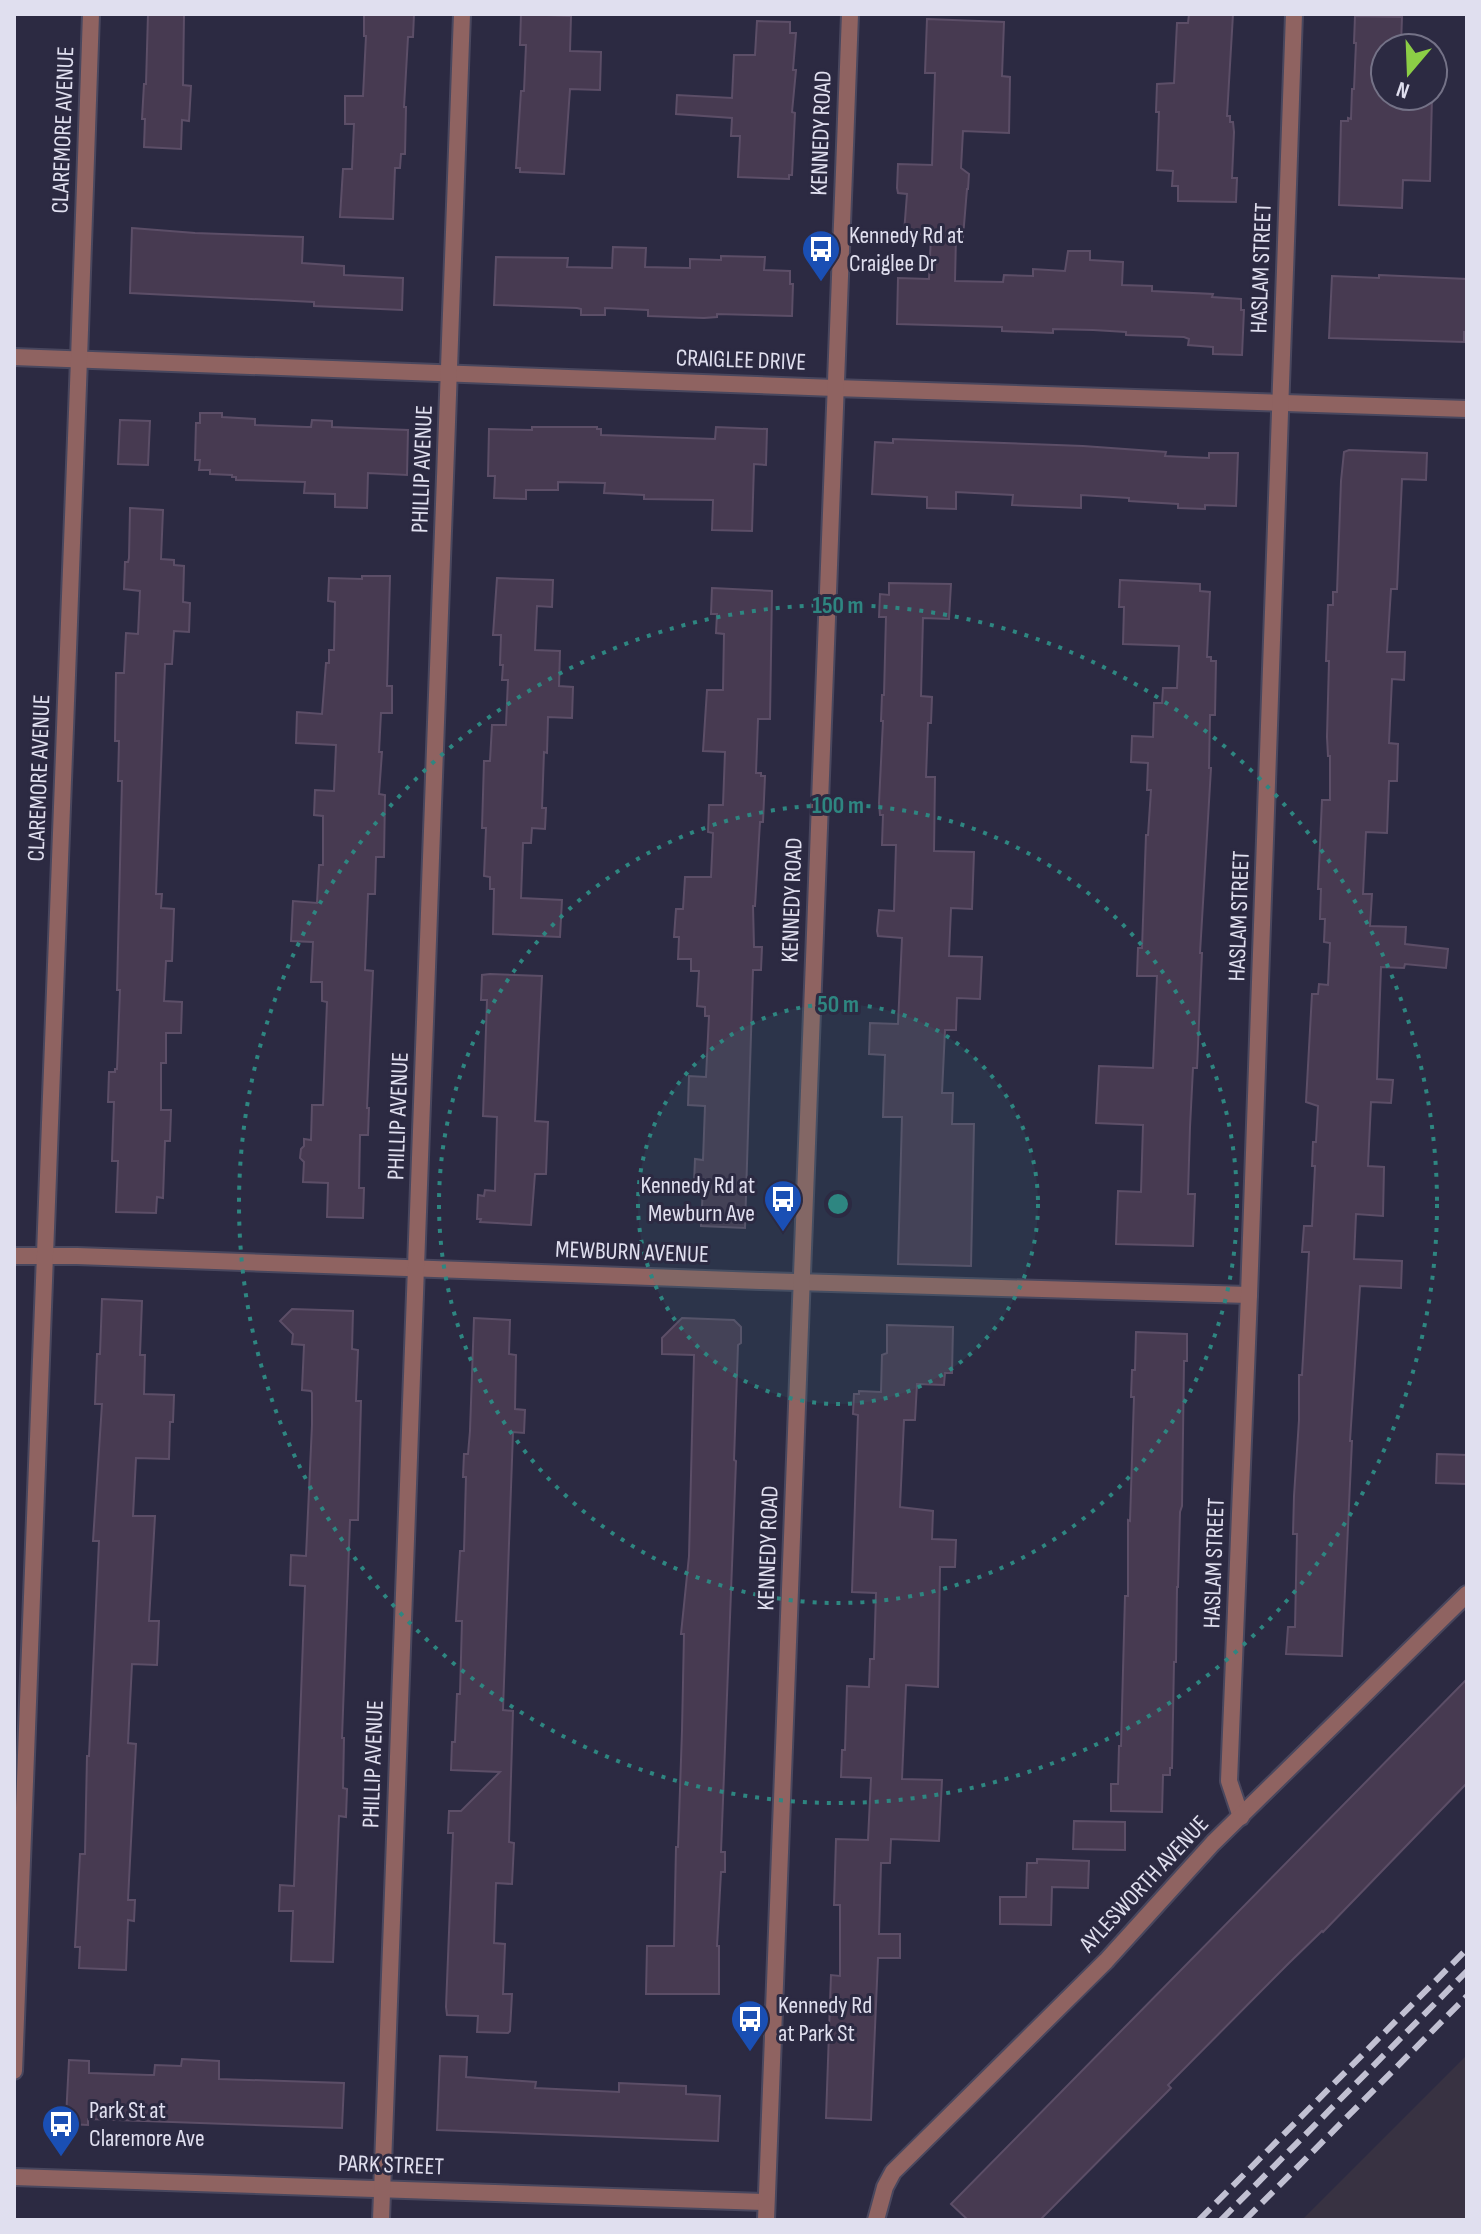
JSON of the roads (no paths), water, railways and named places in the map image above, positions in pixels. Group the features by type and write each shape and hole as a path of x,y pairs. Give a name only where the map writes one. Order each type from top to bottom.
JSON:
{"street":[{"name":"CLAREMORE AVENUE","path":"14,2071 91,14"},
{"name":"PHILLIP AVENUE","path":"381,2220 462,14"},
{"name":"KENNEDY ROAD","path":"766,2220 850,14"},
{"name":"HASLAM STREET","path":"1241,1817 1229,1781 1294,14"},
{"name":"CRAIGLEE DRIVE","path":"14,357 1467,409"},
{"name":"MEWBURN AVENUE","path":"14,1256 1249,1295"},
{"name":"AYLESWORTH AVENUE","path":"876,2220 885,2187 893,2172 1106,1961 1192,1866 1467,1594"},
{"name":"PARK STREET","path":"14,2177 766,2202"}],"railway":[{"path":"1199,2220 1467,1949"},
{"path":"1221,2220 1467,1971"},
{"path":"1245,2220 1467,1996"}],"place":[{"name":"Kennedy Rd at Craiglee Dr","path":"821,283"},
{"name":"Kennedy Rd at Mewburn Ave","path":"783,1233"},
{"name":"Kennedy Rd at Park St","path":"750,2053"},
{"name":"Park St at Claremore Ave","path":"61,2158"}]}
